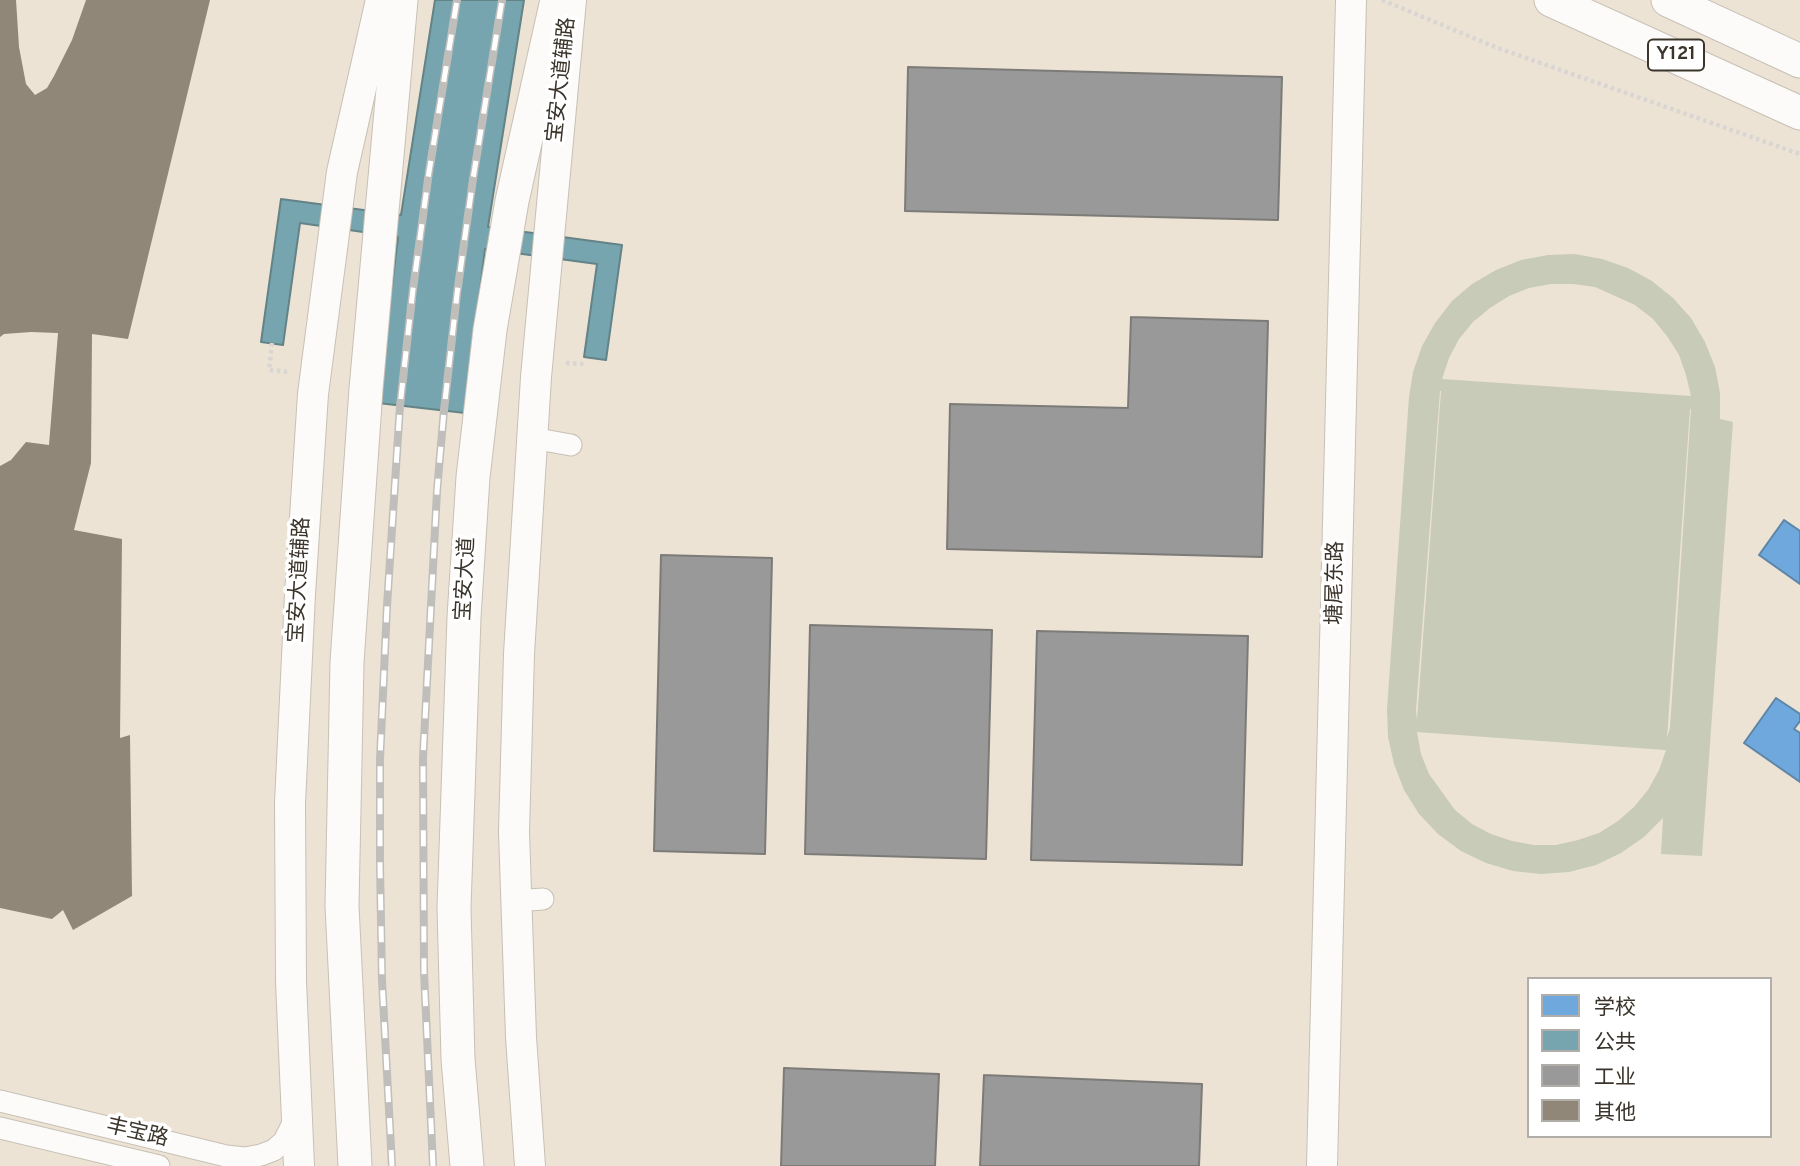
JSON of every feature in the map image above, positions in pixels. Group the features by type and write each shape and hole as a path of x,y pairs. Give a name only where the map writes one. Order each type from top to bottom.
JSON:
{"main road":[{"name":"宝安大道辅路","path":"299,1166 290,981 290,803 313,394 342,172 381,0"},
{"path":"355,1166 342,906 347,662 366,389 401,0"},
{"name":"宝安大道","path":"467,1166 458,1059 454,908 464,617 473,477 490,330 510,214 557,0"},
{"name":"宝安大道辅路","path":"530,1166 521,1037 530,900 514,832 519,668 536,377 571,0"},
{"name":"塘尾东路","path":"1322,1166 1351,0"},
{"name":"Y121","path":"1551,0 1800,113"},
{"path":"1668,0 1800,61"}],"street":[{"path":"532,438 571,445"},
{"name":"丰宝路","path":"0,1101 226,1156 246,1158 274,1150 285,1141 297,1115"},
{"name":"丰宝路","path":"0,1128 159,1166"}],"path":[{"path":"1382,0 1495,47 1800,154"},
{"path":"272,343 269,370 291,372"},
{"path":"566,363 586,364"}],"green space":[{"path":"1575,254 1602,259 1628,268 1652,281 1673,298 1691,318 1715,367 1720,393 1720,419 1733,422 1702,856 1661,854 1663,818 1644,837 1621,853 1596,865 1569,872 1541,874 1513,871 1486,863 1461,851 1438,834 1419,814 1404,790 1394,764 1388,737 1387,709 1413,372 1422,346 1452,301 1472,284 1496,270 1521,260","holes":["1551,284 1595,287 1635,305 1653,319 1679,355 1691,396 1442,379 1459,339 1473,322 1509,296 1529,288","1440,391 1441,391 1417,720","1690,409 1670,728 1667,738","1417,732 1666,750 1648,790 1618,821 1599,833 1556,845 1512,841 1472,824 1455,810 1429,774 1421,754"]}],"building: 学校":[{"path":"1784,520 1800,531 1800,584 1759,555"},
{"path":"1776,698 1800,714 1800,721 1794,729 1800,733 1800,782 1744,743"}],"building: 公共":[{"path":"435,0 524,0 488,227 622,245 606,360 584,357 597,264 485,249 465,413 378,403 398,237 300,223 283,345 261,342 281,199 401,215"}],"building: 工业":[{"path":"908,67 1282,77 1278,220 905,211"},
{"path":"1131,317 1268,321 1262,557 947,549 950,404 1128,408"},
{"path":"661,555 772,558 765,854 654,851"},
{"path":"810,625 992,630 986,859 805,854"},
{"path":"1037,631 1248,636 1242,865 1031,860"},
{"path":"784,1068 939,1074 935,1166 781,1166"},
{"path":"984,1075 1202,1084 1199,1166 980,1166"}],"building: 其他":[{"path":"0,0 16,0 19,47 26,84 35,95 47,88 54,76 72,40 86,0 210,0 128,339 92,334 91,463 74,530 122,539 120,738 130,735 132,896 73,930 63,910 52,919 0,908 0,466 11,460 26,442 49,445 58,333 31,332 4,334 0,337"}],"railway":[{"path":"392,1166 382,980 380,865 380,759 387,606 400,406 413,289 457,0"},
{"path":"433,1166 424,972 423,758 437,491 457,294 502,0"}]}
